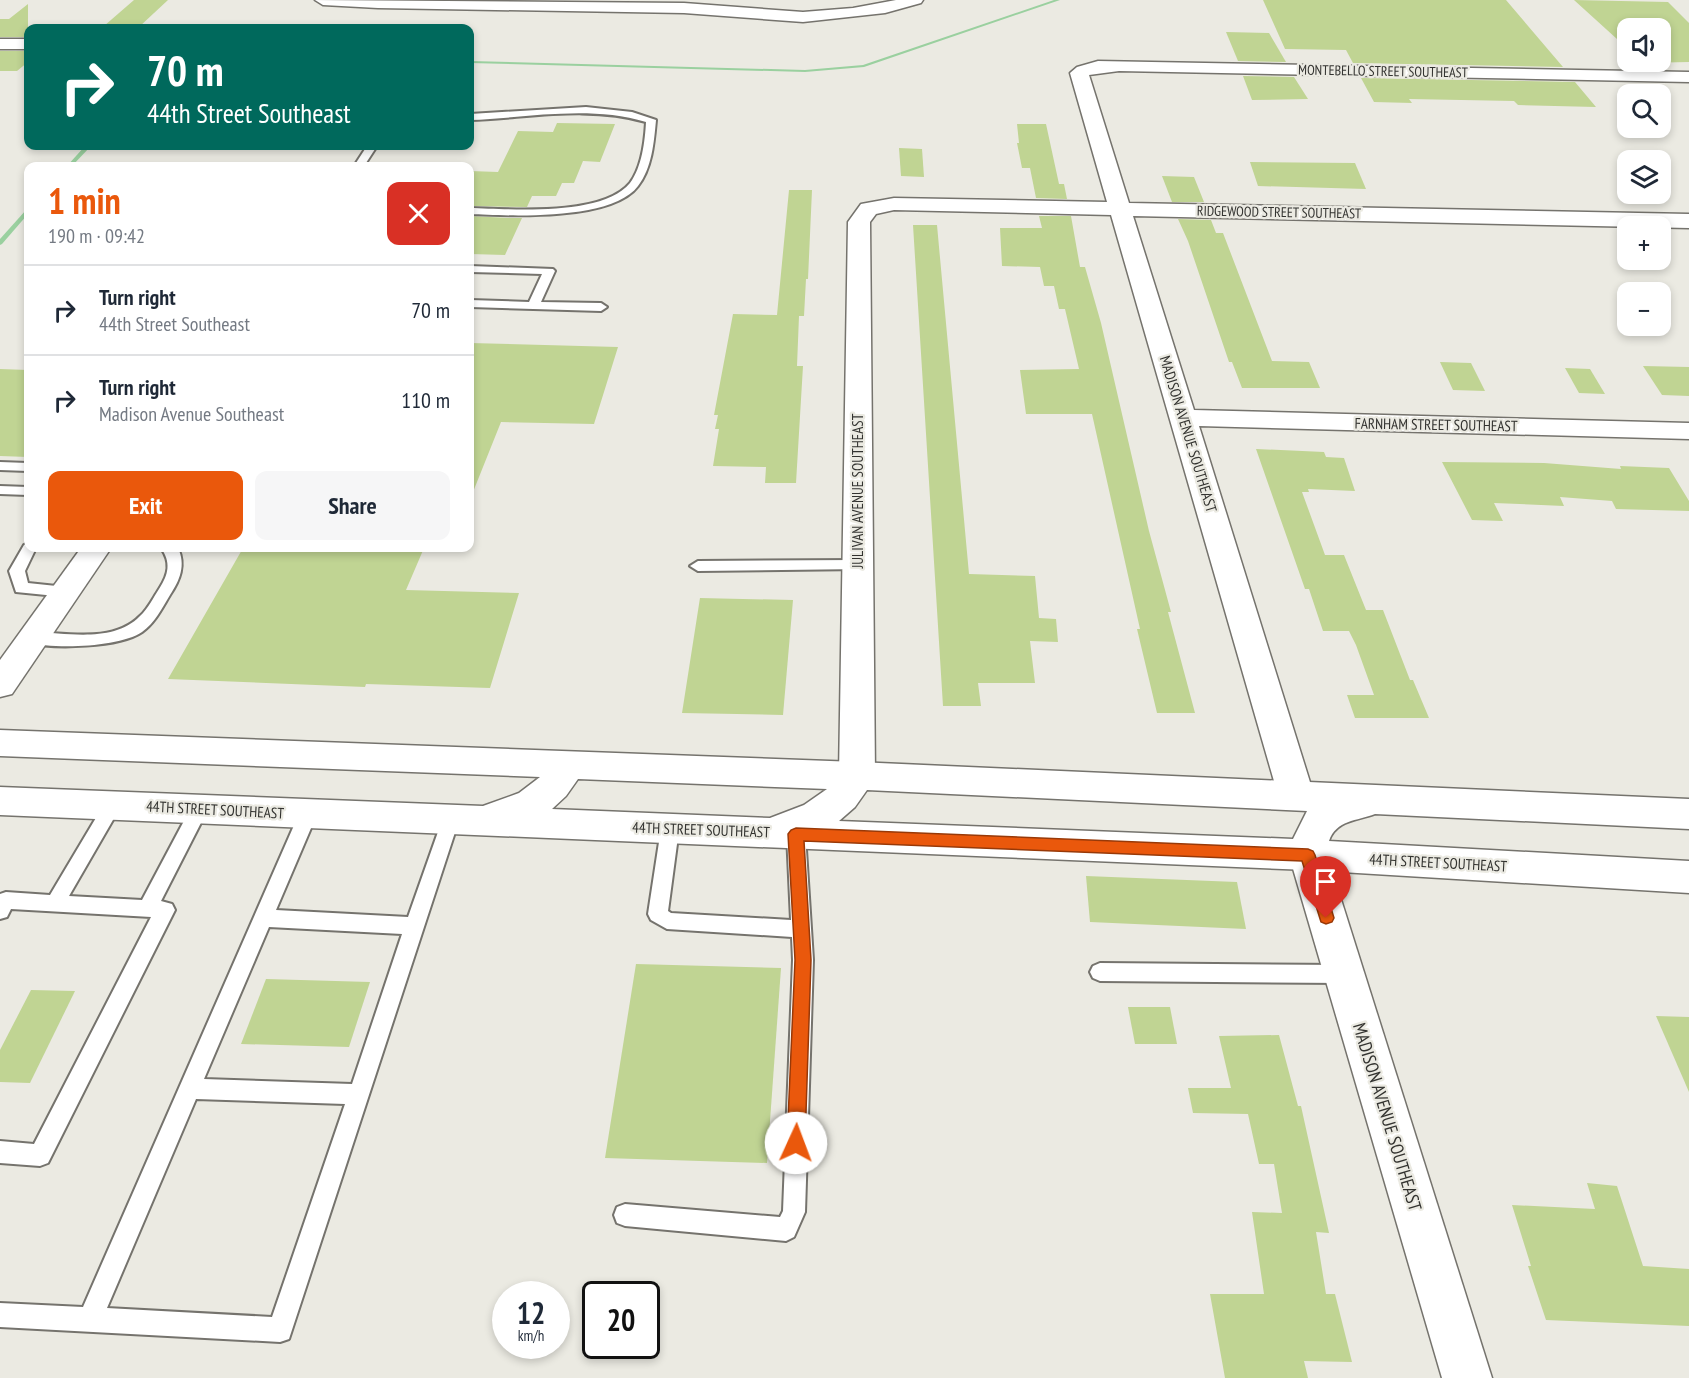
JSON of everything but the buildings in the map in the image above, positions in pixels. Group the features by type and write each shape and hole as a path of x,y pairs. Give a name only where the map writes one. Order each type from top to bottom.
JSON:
{"street":[{"path":"323,0 712,9 803,17 853,14 915,0"},
{"path":"0,44 24,44"},
{"name":"MONTEBELLO STREET SOUTHEAST","path":"1079,73 1093,68 1119,66 1689,76"},
{"name":"MADISON AVENUE SOUTHEAST","path":"1079,73 1296,795"},
{"name":"RIDGEWOOD STREET SOUTHEAST","path":"869,209 894,204 1689,222"},
{"name":"JULIVAN AVENUE SOUTHEAST","path":"857,776 859,222 869,209"},
{"name":"FARNHAM STREET SOUTHEAST","path":"1184,418 1689,431"},
{"path":"0,685 93,552"},
{"path":"0,743 857,776 1689,814"},
{"path":"464,821 537,803 552,791 569,765"},
{"path":"781,834 828,810 846,794 857,776"},
{"path":"1308,855 1311,835 1318,821 1333,810 1387,799"},
{"name":"44TH STREET SOUTHEAST","path":"0,801 1308,855 1689,877"},
{"name":"MADISON AVENUE SOUTHEAST","path":"1308,855 1467,1378"}],"lane":[{"path":"474,117 599,111 632,113 651,120 651,135 633,187 614,201 533,213 474,211"},
{"path":"474,269 549,271 534,305"},
{"path":"474,304 601,306"},
{"path":"0,466 24,467"},
{"path":"0,490 24,491"},
{"path":"27,552 17,571 21,588 66,592"},
{"path":"34,638 115,638 130,633 146,621 170,583 177,561 173,552"},
{"path":"698,566 858,565"},
{"path":"55,903 112,806"},
{"path":"0,1152 40,1155 156,910 199,809"},
{"path":"90,1319 308,814"},
{"path":"0,1316 280,1330 415,926 464,821"},
{"path":"670,829 658,914 668,921 801,929"},
{"path":"626,1215 786,1228 794,1212 803,960 801,929 781,834"},
{"path":"3,905 55,903 156,910"},
{"path":"263,918 415,926"},
{"path":"1100,972 1344,974"},
{"path":"189,1089 358,1094"}],"waterway":[{"path":"474,62 805,71 864,66 1058,0"},
{"path":"73,162 84,150"},
{"path":"0,243 24,216"}],"route":[{"path":"796,1143 803,960 796,834 1308,855 1326,918"}]}
